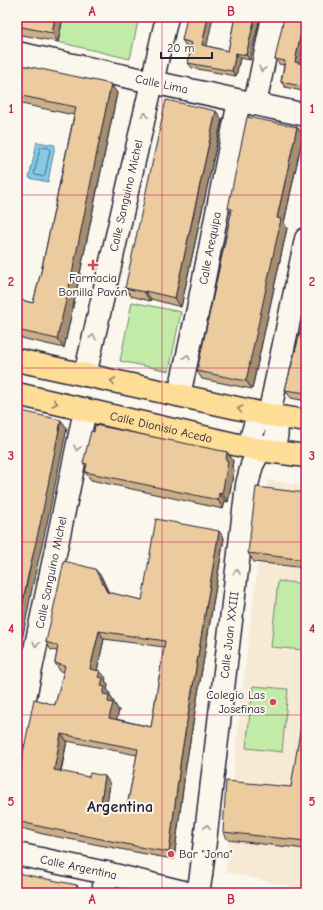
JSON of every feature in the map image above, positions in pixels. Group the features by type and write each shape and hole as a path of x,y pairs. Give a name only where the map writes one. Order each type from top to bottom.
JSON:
{"main road":[{"path":"17,360 269,415 306,421"},
{"name":"Calle Dionisio Acedo","path":"17,394 260,450 306,456"}],"street":[{"name":"Calle Sanguino Michel","path":"84,375 167,17"},
{"name":"Calle Arequipa","path":"179,395 247,102 273,17"},
{"name":"Calle Lima","path":"17,53 306,115"},
{"path":"260,450 254,442 252,435 255,425 269,415 306,239"},
{"name":"Calle Sanguino Michel","path":"17,736 85,410"},
{"name":"Calle Juan XXIII","path":"198,893 217,746 247,485 252,465 260,450"},
{"name":"Calle Argentina","path":"17,854 104,883 188,893"}],"shaded area":[{"name":"Colegio Las Josefinas","path":"268,480 306,486 306,890 226,872 236,743"}],"green space":[{"path":"63,17 139,17 130,59 58,42"},
{"path":"132,302 181,312 169,371 120,361"},
{"path":"278,581 306,584 306,626 303,650 271,647"},
{"path":"253,686 288,689 282,752 246,748"}],"water":[{"path":"37,142 55,145 48,182 29,178"}],"building":[{"path":"17,17 55,17 52,33 17,26"},
{"path":"187,17 208,17 202,45 228,51 235,17 255,17 246,55 236,53 232,71 188,63 192,43 182,40"},
{"path":"284,17 304,17 295,62 306,65 306,87 281,82 285,61 275,59"},
{"path":"17,64 111,84 71,279 57,339 17,330 17,299 33,303 76,107 17,95"},
{"path":"166,100 216,111 175,298 125,288"},
{"path":"247,117 297,127 277,218 281,219 246,381 197,371 232,209 228,208"},
{"path":"306,307 306,393 285,390"},
{"path":"17,410 61,420 17,630"},
{"path":"95,425 227,452 226,460 228,461 222,494 219,493 218,500 85,472 87,464 83,463 91,431 94,432"},
{"path":"256,487 306,493 306,560 248,553"},
{"path":"156,519 219,531 181,757 169,852 17,821 17,783 34,699 55,705 65,666 55,663 58,646 46,642 64,561 95,569 107,592 142,600","holes":["99,631 165,641 151,727 109,718 113,703 108,702 109,695 103,694 105,687 101,686 103,678 98,677 100,671 90,669","61,734 138,749 127,807 101,802 105,776 90,773 89,777 54,770"]},
{"path":"304,706 306,706 306,841 223,832 226,781 291,787"},
{"path":"17,873 77,885 76,893 17,893"}],"place":[{"name":"Farmacia Bonilla Pavón","path":"93,265"},
{"name":"Colegio Las Josefinas","path":"273,702"},
{"name":"Bar \"Jona\"","path":"171,854"}],"district":[{"name":"Argentina","path":"120,806"}]}
